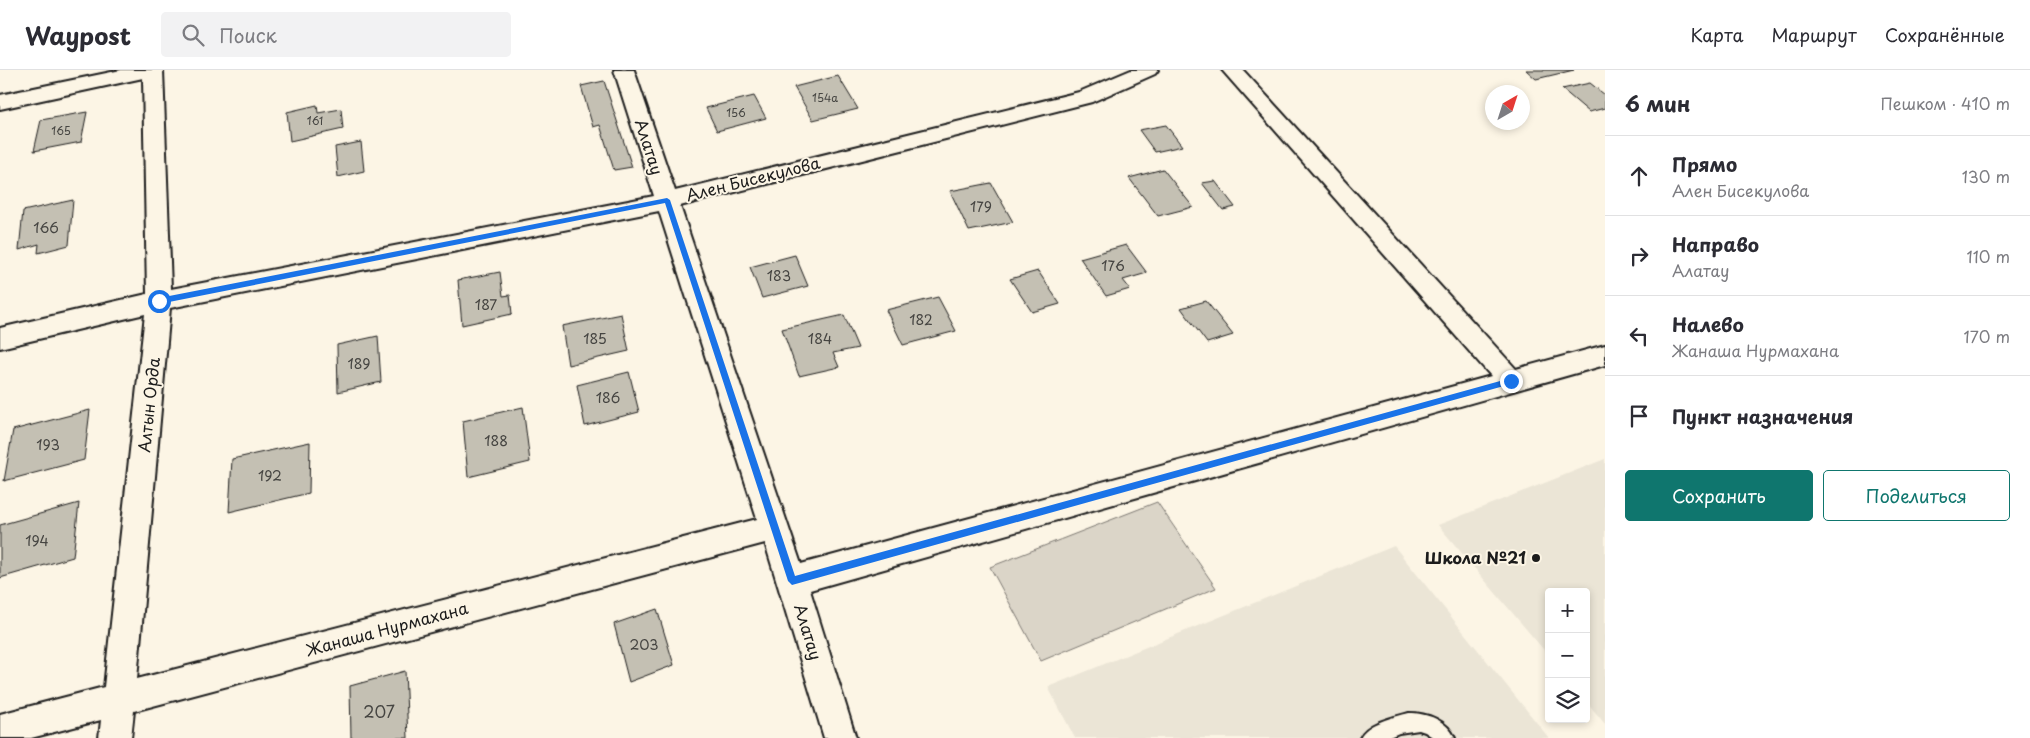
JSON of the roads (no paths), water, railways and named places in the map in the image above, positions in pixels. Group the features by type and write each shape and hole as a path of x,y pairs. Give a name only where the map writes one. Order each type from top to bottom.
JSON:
{"street":[{"path":"0,102 152,70"},
{"name":"Алтын Орда","path":"115,738 159,301 152,70"},
{"name":"Алатау","path":"624,70 792,581 840,738"},
{"name":"Ален Бисекулова","path":"0,338 159,301 667,200 1085,96 1148,70"},
{"path":"1232,70 1511,381"},
{"path":"792,581 1605,355"},
{"name":"Жанаша Нурмахана","path":"0,730 774,528"}],"lane":[{"path":"1370,738 1395,724 1418,721 1440,730 1446,738"}],"place":[{"name":"Школа №21","path":"1536,558"}]}
